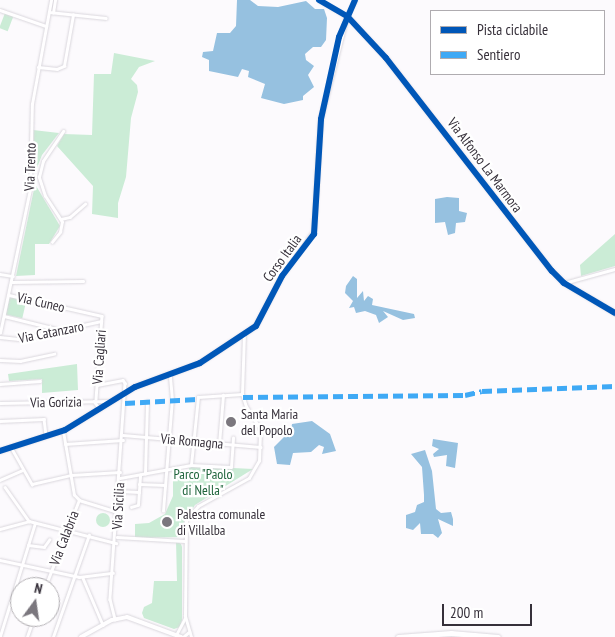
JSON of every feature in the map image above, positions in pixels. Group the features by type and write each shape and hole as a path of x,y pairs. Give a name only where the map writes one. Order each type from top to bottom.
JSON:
{"main road":[{"path":"398,637 451,633 498,637"}],"street":[{"name":"Via Trento","path":"0,335 31,181 31,112 51,0"},
{"path":"53,13 56,0"},
{"path":"319,0 347,16 355,0"},
{"path":"0,10 46,26"},
{"path":"48,12 106,18"},
{"path":"38,67 57,69 64,66 73,15"},
{"name":"Via Alfonso La Marmora","path":"347,16 386,58 515,226 564,283 615,313"},
{"name":"Corso Italia","path":"0,451 63,431 126,393 200,363 256,325 282,276 314,234 321,119 347,16"},
{"path":"52,242 62,229 61,218 45,196 39,180 43,161 63,132"},
{"path":"31,181 39,180"},
{"path":"61,218 70,217 85,204"},
{"path":"564,283 615,269"},
{"path":"0,274 13,276"},
{"path":"12,282 83,281"},
{"name":"Via Cuneo","path":"9,295 102,316"},
{"path":"4,316 63,330"},
{"name":"Via Cagliari","path":"95,400 102,316"},
{"name":"Via Catanzaro","path":"0,335 15,339 101,321"},
{"path":"191,637 186,616 185,525 191,512 252,476 257,467 260,428 246,407 242,394 244,334"},
{"path":"0,360 20,361 54,354"},
{"path":"163,511 170,376"},
{"path":"96,385 124,380 126,393"},
{"path":"0,384 40,381"},
{"name":"Via Sicilia","path":"115,619 110,601 116,543 126,393"},
{"path":"190,465 197,400 202,395 242,394"},
{"path":"219,444 223,395"},
{"path":"116,398 125,406"},
{"path":"95,400 99,408"},
{"name":"Via Gorizia","path":"0,403 110,401"},
{"path":"145,474 147,402"},
{"path":"0,421 44,419 46,436"},
{"name":"Via Calabria","path":"49,577 66,529 79,500 74,496 72,475 63,431"},
{"name":"Via Romagna","path":"123,435 260,447"},
{"path":"120,478 190,465 231,467 233,438"},
{"path":"65,444 122,440"},
{"path":"11,447 22,470 32,484 72,475 120,472"},
{"path":"0,480 22,470"},
{"path":"131,507 138,506 140,475"},
{"path":"140,484 165,485"},
{"path":"4,487 29,522"},
{"path":"119,491 139,492"},
{"path":"79,500 118,512"},
{"path":"0,529 29,522 66,529 116,543"},
{"path":"0,636 35,523"},
{"path":"53,637 88,535"},
{"path":"116,537 184,541"},
{"path":"28,545 44,548 49,540"},
{"path":"0,560 75,577 84,578 113,573"},
{"path":"84,578 103,625"},
{"path":"176,635 186,616"},
{"path":"80,637 115,619 133,618 182,637 189,632"}],"green space":[{"path":"5,13 13,16 8,31 0,28"},
{"path":"114,53 155,61 139,67 131,79 137,85 138,92 131,118 126,177 118,203 118,218 92,214 93,186 57,146 64,134 92,135 94,74 111,74"},
{"path":"33,130 59,133 42,155 35,173"},
{"path":"35,184 60,226 49,244 35,244 35,275 16,276"},
{"path":"615,234 615,266 581,276 580,265"},
{"path":"10,296 27,300 22,318 6,315"},
{"path":"77,364 78,390 42,393 42,379 9,381 8,374"},
{"name":"Parco \"Paolo di Nella\"","path":"194,466 253,469 195,505 184,522 182,537 135,538 135,524 149,523 165,514 173,496 173,478 189,475 189,468"},
{"path":"103,513 108,515 110,520 108,525 103,527 98,525 96,520 98,515"},
{"path":"176,541 182,547 182,620 180,627 174,629 144,618 142,613 144,607 152,603 154,581 177,581"}],"water":[{"path":"237,0 250,0 258,6 278,7 306,1 315,9 324,9 327,18 326,40 321,47 313,47 305,54 306,60 314,66 308,75 314,87 303,96 303,100 284,104 261,98 265,84 248,77 249,71 242,69 238,77 209,71 209,60 202,57 203,52 213,51 217,33 230,33 236,26"},
{"path":"459,198 459,211 467,213 465,222 456,223 455,233 448,235 445,222 435,223 435,199"},
{"path":"353,276 357,279 357,298 363,291 364,301 368,296 373,299 372,305 414,314 415,318 403,320 383,311 388,317 379,323 376,315 365,311 356,313 354,307 349,308 353,301 345,293 346,286"},
{"path":"312,421 330,434 336,451 322,454 324,447 319,445 311,452 293,453 290,465 277,464 274,447 291,430 292,424"},
{"path":"433,439 458,443 455,468 446,466 447,455 434,457 433,454 439,449 432,446"},
{"path":"425,450 432,471 436,509 441,513 451,512 453,519 453,526 438,519 442,533 438,538 433,534 421,534 420,523 413,530 406,528 406,515 415,512 417,505 424,502 422,467 411,454"}],"marked path":[{"path":"243,397 465,395 482,391 615,386"},
{"path":"125,403 197,399"}],"cycle path":[{"path":"319,0 347,16 386,58 552,271 564,283 615,313"},
{"path":"0,451 65,430 135,387 200,363 256,326 282,276 314,234 321,119 339,37 355,0"}],"place":[{"name":"Santa Maria del Popolo","path":"231,422"},
{"name":"Palestra comunale di Villalba","path":"167,522"}]}
